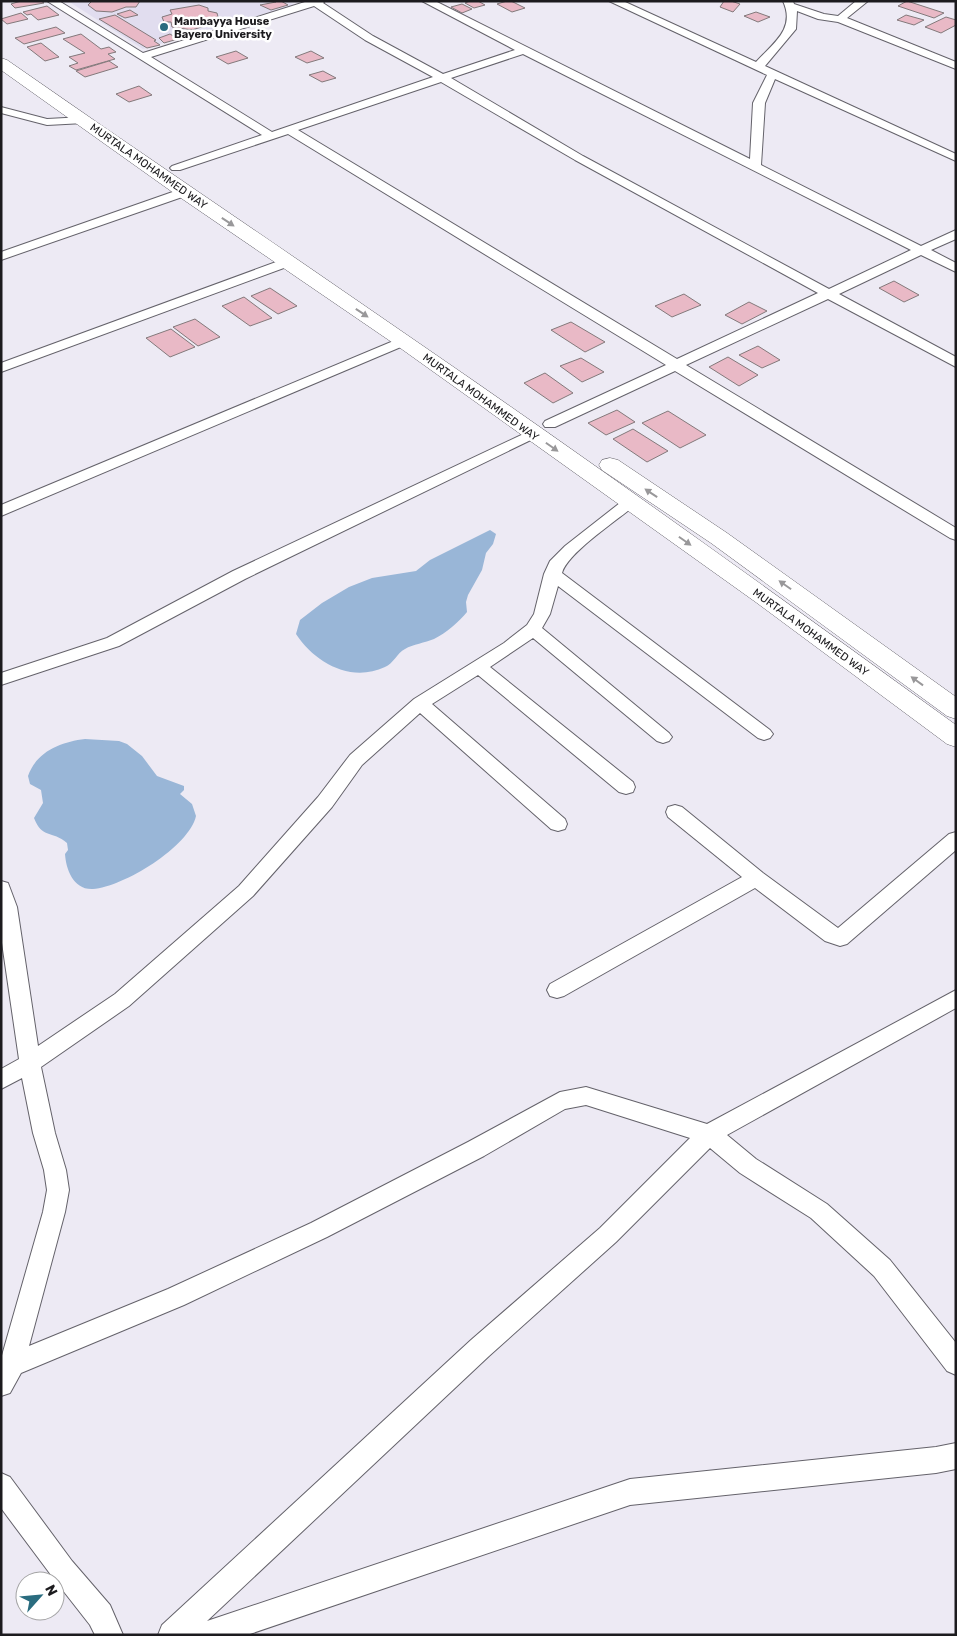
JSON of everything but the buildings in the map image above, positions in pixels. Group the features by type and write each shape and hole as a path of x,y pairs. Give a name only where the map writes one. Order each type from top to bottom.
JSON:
{"main road":[{"name":"MURTALA MOHAMMED WAY","path":"1,49 176,168 541,429 630,502 956,738"},
{"name":"MURTALA MOHAMMED WAY","path":"1,63 184,192 402,341 719,538 956,710"}],"street":[{"path":"52,1 271,136"},
{"path":"427,1 956,268"},
{"path":"614,1 956,158"},
{"path":"840,19 863,1"},
{"path":"141,57 316,2 369,38 443,78 579,158 827,294 956,362"},
{"path":"759,66 791,29 793,22 789,4"},
{"path":"789,4 822,17 840,19 956,66"},
{"path":"176,168 524,50"},
{"path":"755,167 759,103 772,74"},
{"path":"1,110 46,122 84,120"},
{"path":"290,130 956,535"},
{"path":"1,256 184,192"},
{"path":"1,679 113,642 239,574 541,429 956,234"},
{"path":"1,368 287,262"},
{"path":"1,511 402,341"},
{"path":"1,1080 30,1063 122,1000 246,890 324,802 356,760 420,703 510,648 533,629 542,614 556,565 571,549 630,502"},
{"path":"552,574 764,734"},
{"path":"533,629 663,737"},
{"path":"479,667 626,788"},
{"path":"420,703 558,824"},
{"path":"674,812 756,878 832,935 840,938 956,839"},
{"path":"556,990 756,878"},
{"path":"1,888 7,907 30,1063 58,1190 54,1212 7,1375"},
{"path":"172,1635 473,1355 608,1236 709,1134 956,998"},
{"path":"7,1375 319,1230 476,1149 560,1101 586,1096 709,1134 748,1166 819,1211 882,1268 956,1363"},
{"path":"206,1635 630,1492 936,1460 956,1456"},
{"path":"1,1486 63,1570 100,1615 109,1635"}],"shaded area":[{"name":"Mambayya House Bayero University","path":"68,1 288,1 295,5 143,49"}],"water":[{"path":"490,530 496,534 493,544 486,553 482,570 468,595 466,602 467,612 443,634 405,649 388,666 359,673 335,667 313,654 296,634 300,620 322,603 349,587 372,578 416,571 430,560"},
{"path":"85,739 119,741 127,744 142,756 157,776 184,786 184,790 180,794 192,804 196,816 191,828 181,840 153,863 121,881 106,887 93,889 80,886 72,878 65,854 68,850 67,843 44,832 37,825 34,818 43,803 41,790 30,784 28,776 37,760 51,749 59,745"}],"place":[{"name":"Mambayya House Bayero University","path":"164,27"}]}
